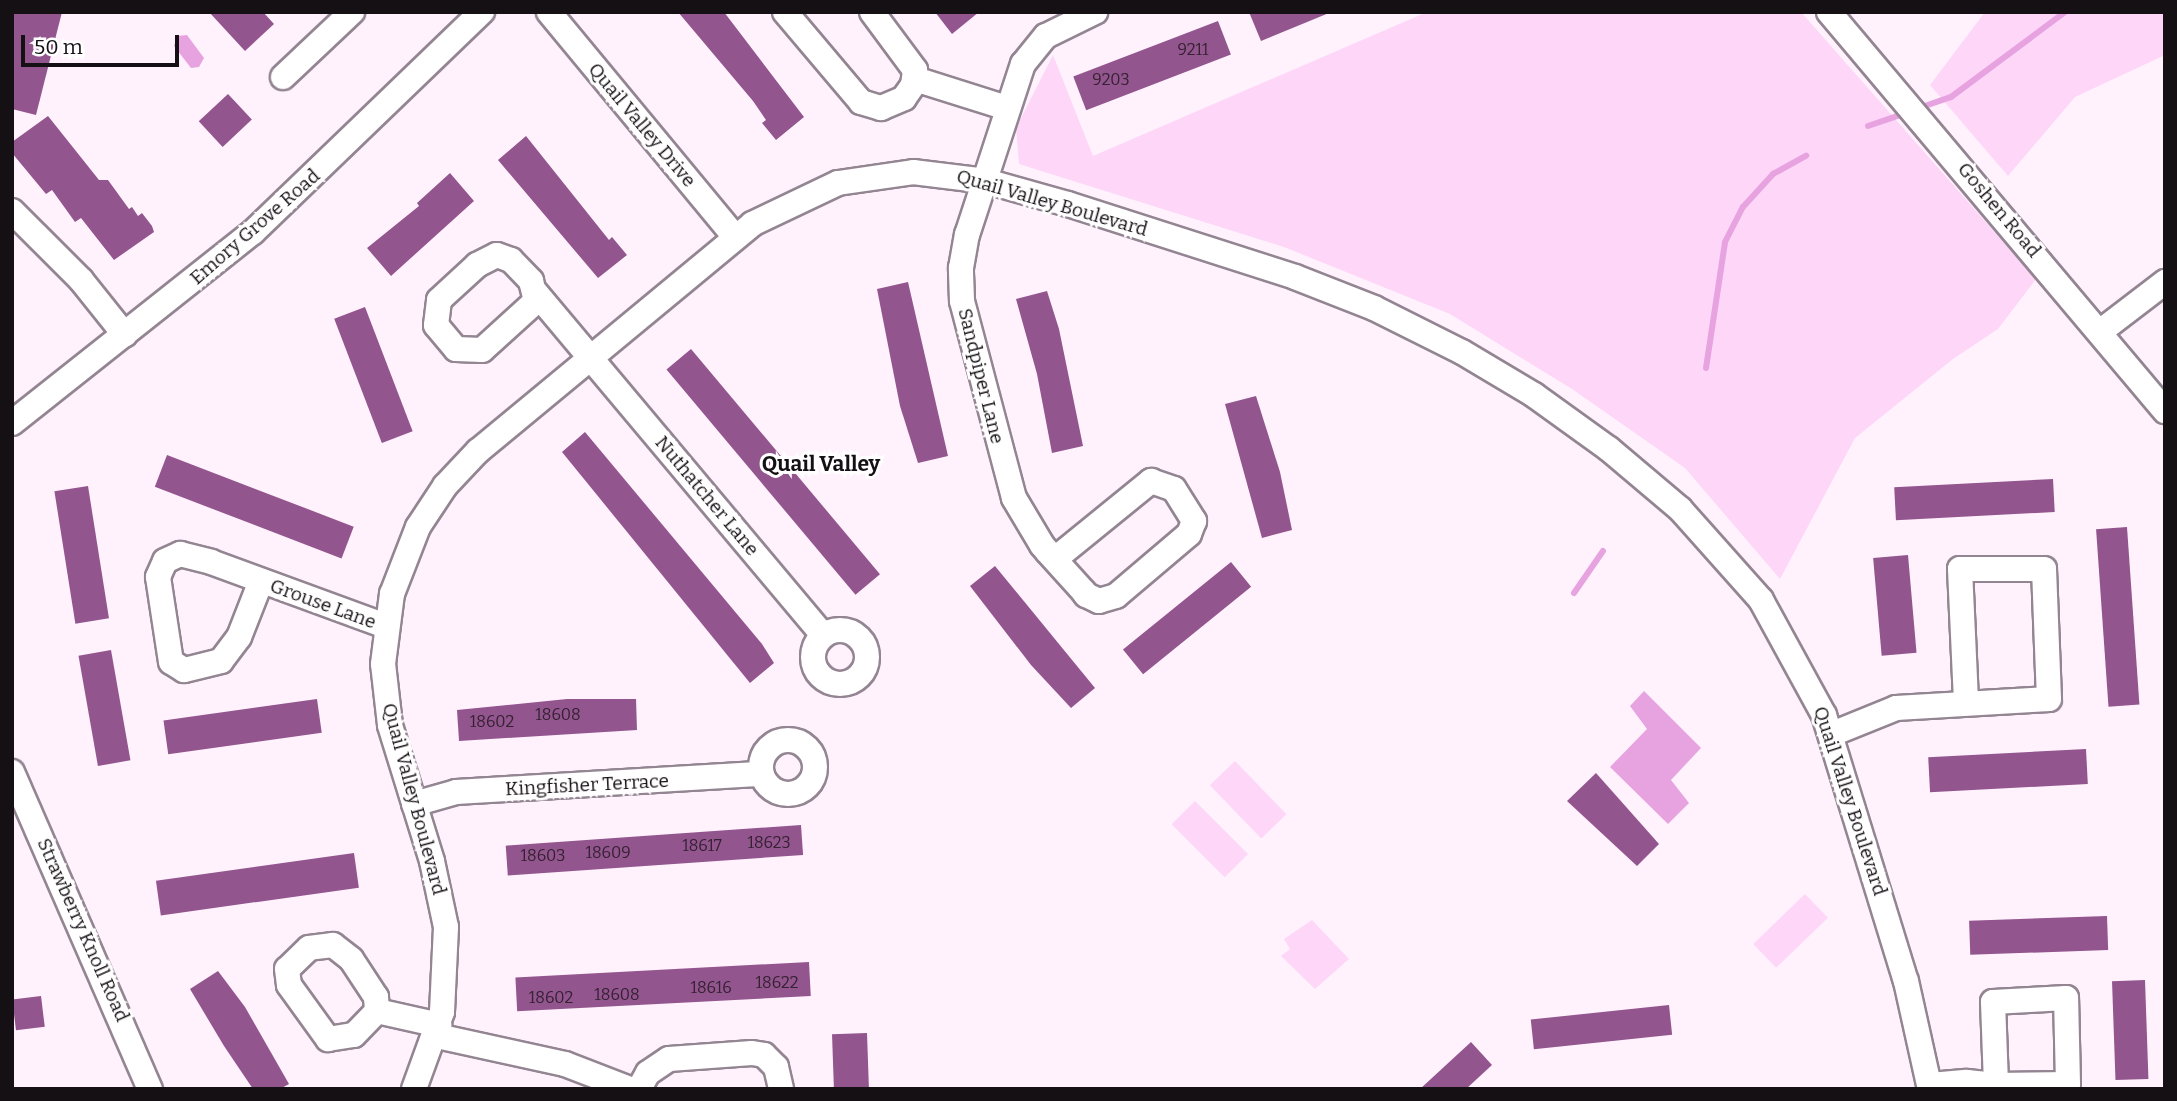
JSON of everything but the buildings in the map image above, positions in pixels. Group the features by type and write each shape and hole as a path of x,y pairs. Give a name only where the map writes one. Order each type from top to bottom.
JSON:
{"street":[{"path":"283,77 352,12"},
{"name":"Emory Grove Road","path":"12,423 271,216 482,12"},
{"name":"Quail Valley Drive","path":"549,12 735,237"},
{"path":"785,12 868,107 896,103 915,79"},
{"path":"872,12 910,60 915,79"},
{"name":"Sandpiper Lane","path":"1055,559 1151,481 1170,485 1192,513 1189,534 1106,600 1089,597 1055,559 1030,528 1010,488 962,301 962,258 1023,64 1037,44 1060,27 1095,12"},
{"name":"Goshen Road","path":"1829,12 2101,331 2165,411"},
{"path":"915,79 1007,108"},
{"name":"Quail Valley Boulevard","path":"414,1089 438,1030 447,974 446,927 439,886 385,699 386,626 404,555 446,486 478,451 735,237 801,197 857,179 921,172 986,181 1334,291 1441,341 1534,395 1627,463 1722,553 1776,622 1832,734 1913,1006 1930,1087"},
{"path":"12,211 81,279 125,335"},
{"path":"2101,331 2165,282"},
{"name":"Nuthatcher Lane","path":"536,293 823,635"},
{"name":"Grouse Lane","path":"261,581 244,627 221,662 184,670 171,662 158,585 165,561 189,555 386,626"},
{"path":"1832,734 1896,708 2049,699 2044,569 1960,569 1966,702"},
{"name":"Strawberry Knoll Road","path":"12,772 150,1089"},
{"name":"Kingfisher Terrace","path":"414,804 456,792 761,774"},
{"path":"1930,1087 2068,1084 2066,998 1993,1002 1996,1085"},
{"path":"377,1011 565,1064 630,1089"},
{"path":"639,1089 648,1073 669,1059 752,1053 764,1055 776,1067 781,1089"}],"shaded area":[{"path":"1427,12 1801,12 2036,279 1998,329 1953,359 1855,438 1780,579 1685,468 1572,389 1450,314 1284,247 1019,164 1016,128 1053,55 1093,156"},
{"path":"1985,12 2165,12 2165,55 2075,97 2008,176 1930,85"},
{"path":"187,35 204,58 199,67 191,68 174,46 177,36"},
{"path":"1644,691 1701,748 1671,780 1689,803 1668,824 1610,767 1647,729 1630,706"},
{"path":"1235,761 1286,814 1261,839 1210,785"},
{"path":"1195,801 1248,854 1225,877 1172,824"},
{"path":"1805,894 1828,918 1776,968 1753,944"},
{"path":"1312,920 1349,959 1315,989 1281,956 1290,949 1284,939"}],"waterway":[{"path":"1919,108 1951,97 2065,12"},
{"path":"1868,126 1905,113"},
{"path":"1706,368 1725,242 1743,207 1773,174 1806,156"},
{"path":"1574,593 1603,551"}],"district":[{"name":"Quail Valley","path":"821,464"}]}
